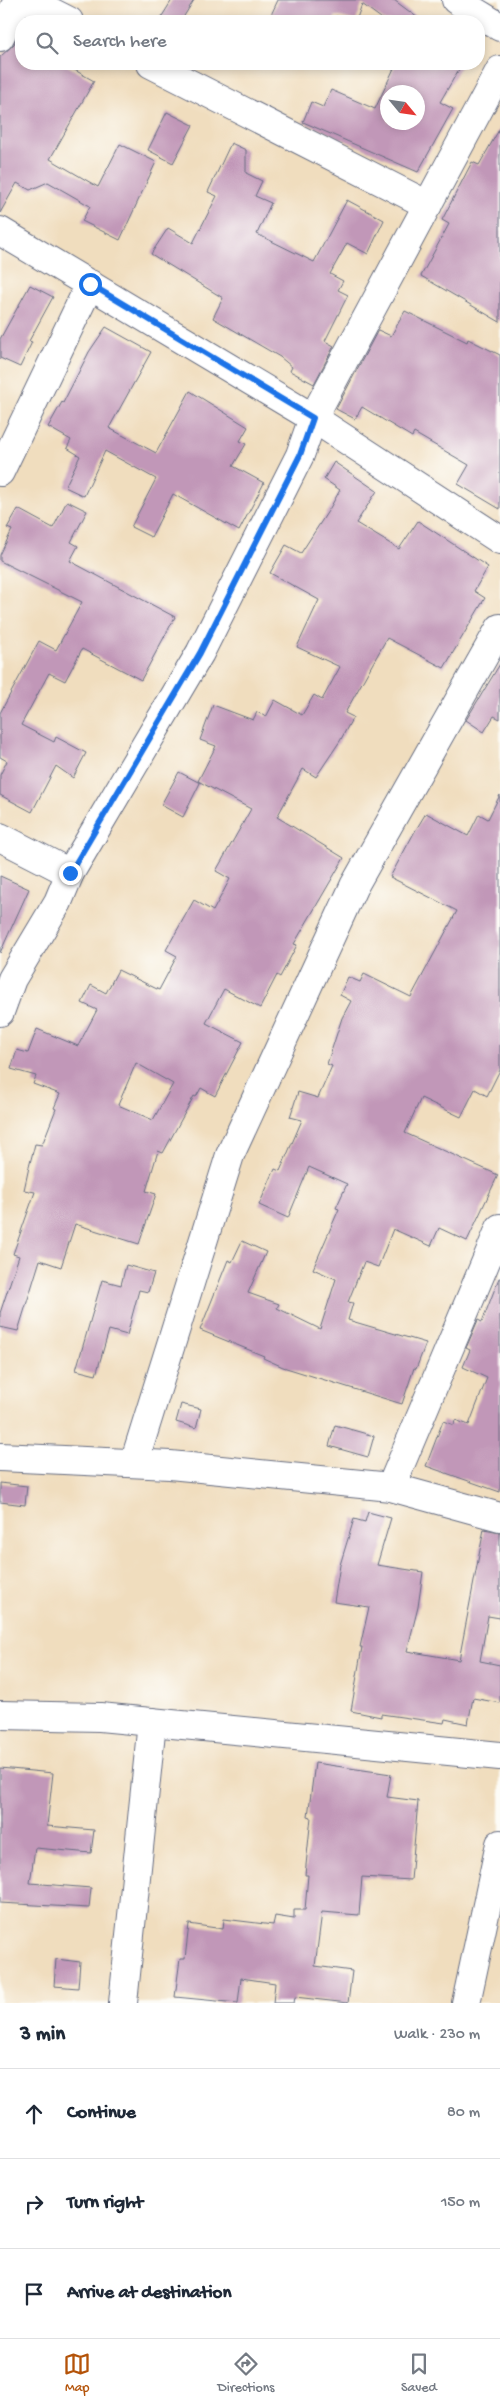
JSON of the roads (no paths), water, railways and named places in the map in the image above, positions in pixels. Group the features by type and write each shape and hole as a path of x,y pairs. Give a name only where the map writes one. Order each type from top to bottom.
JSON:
{"street":[{"path":"0,37 18,0"},
{"path":"28,0 57,15"},
{"path":"456,0 480,15"},
{"path":"485,18 500,27"},
{"path":"163,70 428,205"},
{"path":"0,1012 12,979 58,902 70,873 200,653 300,455 313,418 500,70"},
{"path":"0,231 313,418 500,540"},
{"path":"0,472 90,284"},
{"path":"134,1462 230,1155 354,886 500,628"},
{"path":"0,837 70,873"},
{"path":"391,1487 425,1401 500,1228"},
{"path":"0,1457 134,1462 391,1487 500,1517"},
{"path":"0,1715 100,1717 500,1756"},
{"path":"123,2003 152,1722"},
{"path":"466,2003 500,1844"}]}
